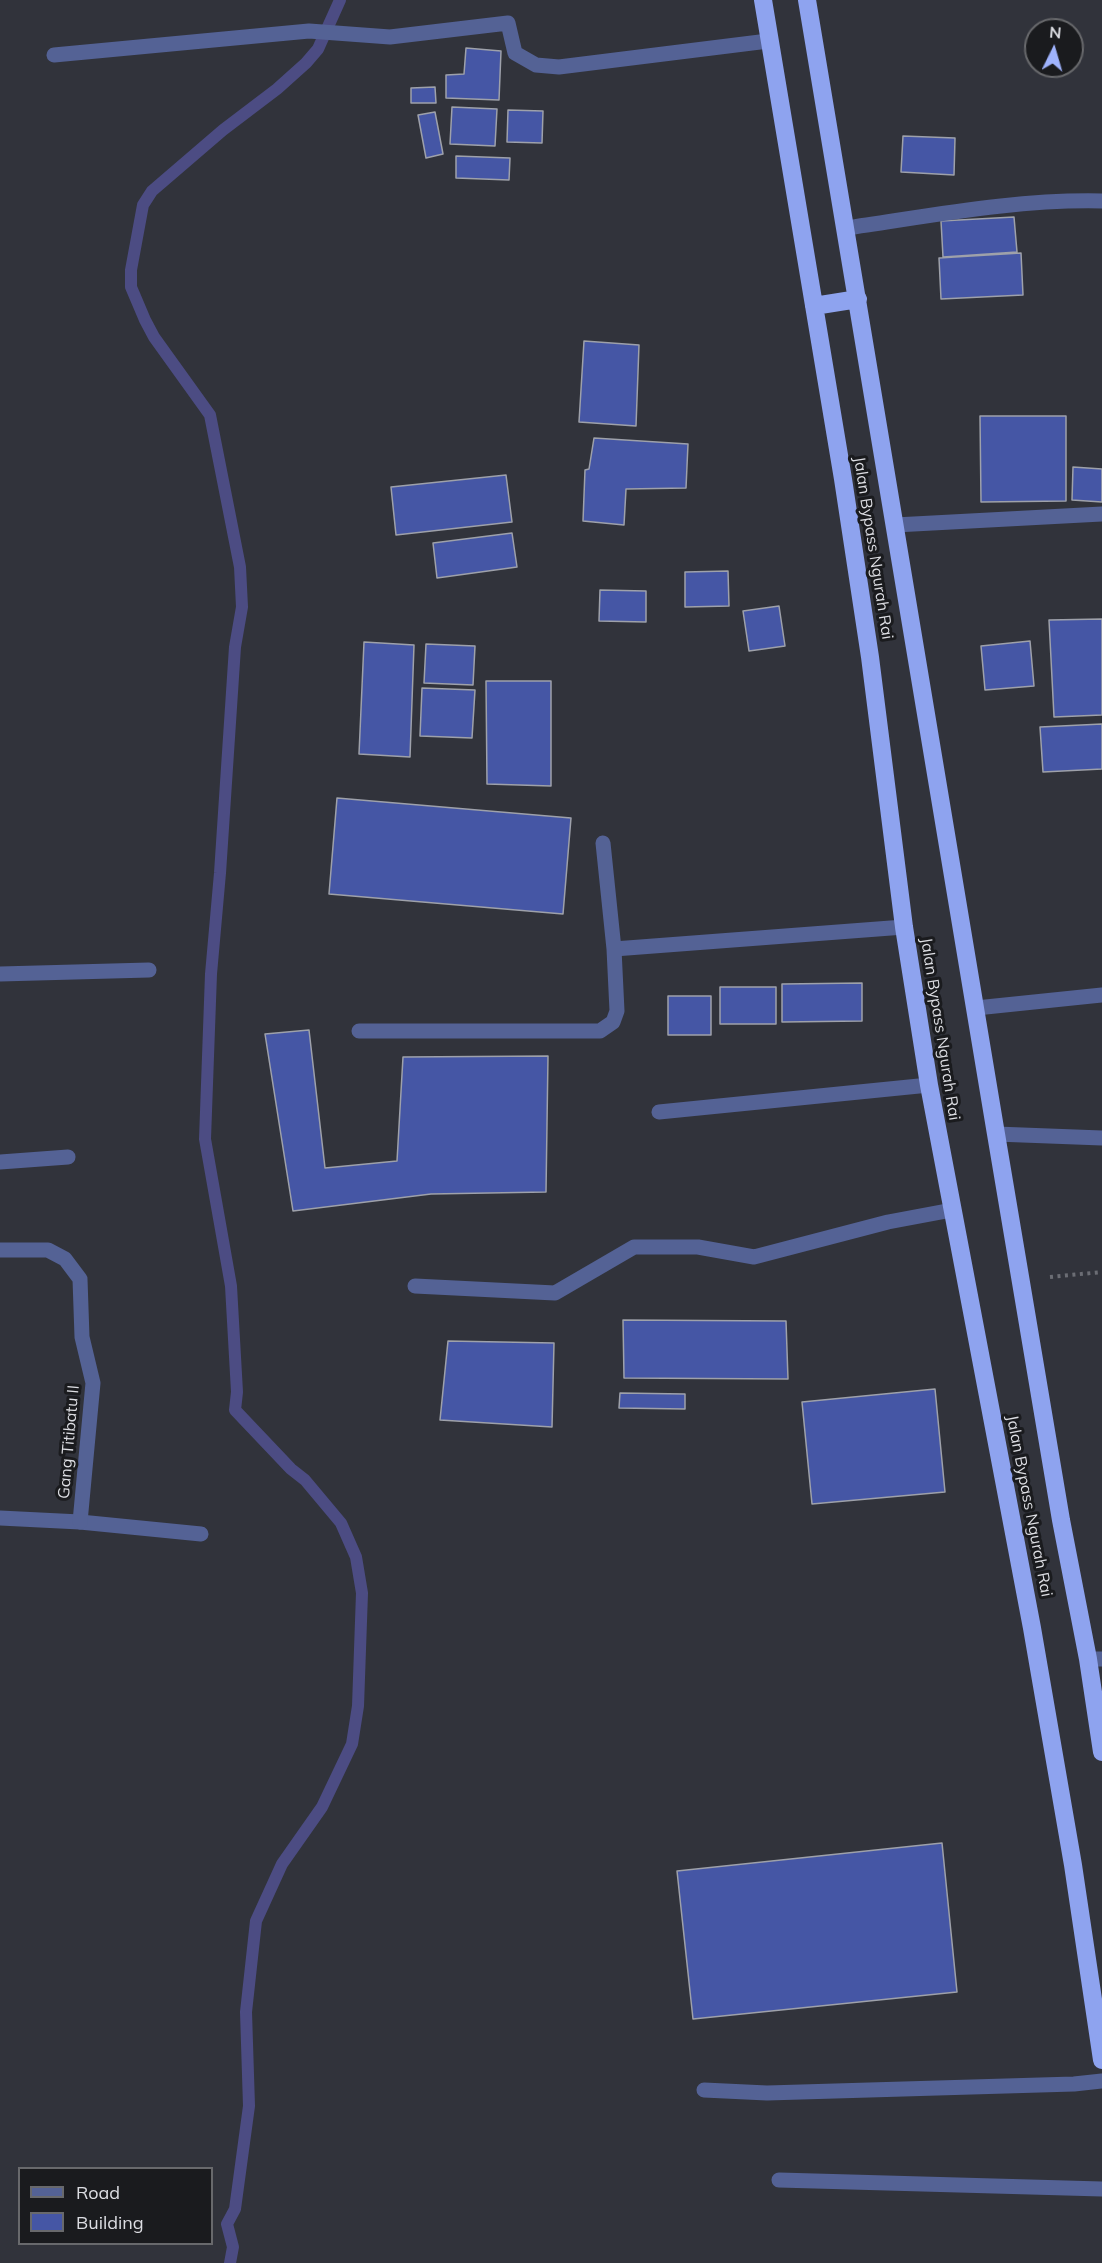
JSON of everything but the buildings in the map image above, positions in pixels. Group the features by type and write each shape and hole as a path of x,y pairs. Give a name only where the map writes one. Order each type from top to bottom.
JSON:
{"highway":[{"name":"Jalan Bypass Ngurah Rai","path":"763,0 870,657 904,927 929,1085 1032,1628 1073,1865 1102,2060"},
{"name":"Jalan Bypass Ngurah Rai","path":"807,0 1062,1520 1095,1659 1102,1752"},
{"path":"814,306 858,299"}],"street":[{"path":"54,54 309,31 390,37 508,23 515,52 536,65 559,67 768,41"},
{"path":"846,228 983,208 1065,200 1102,201"},
{"path":"895,525 1102,514"},
{"path":"359,1031 600,1031 613,1022 617,1011 614,949 603,843"},
{"path":"614,949 904,927"},
{"path":"0,974 149,970"},
{"path":"976,1008 1102,995"},
{"path":"659,1112 929,1085"},
{"path":"996,1134 1102,1138"},
{"path":"0,1161 68,1157"},
{"path":"415,1286 555,1293 634,1247 698,1247 754,1257 888,1222 951,1210"},
{"name":"Gang Titibatu II","path":"0,1250 48,1250 65,1259 80,1279 82,1337 93,1383 80,1522"},
{"path":"0,1518 80,1522 201,1534"},
{"path":"704,2090 767,2093 1074,2084 1102,2081"},
{"path":"779,2180 1102,2189"}],"path":[{"path":"1022,1280 1102,1272"}],"waterway":[{"path":"230,2263 233,2247 227,2224 235,2209 249,2106 246,2012 256,1921 282,1864 322,1807 352,1744 358,1706 362,1593 356,1557 341,1523 305,1480 291,1469 235,1410 237,1392 231,1286 205,1139 211,974 235,647 242,607 240,567 210,415 154,337 131,287 131,270 143,205 152,191 306,63 318,49 340,0"}]}
